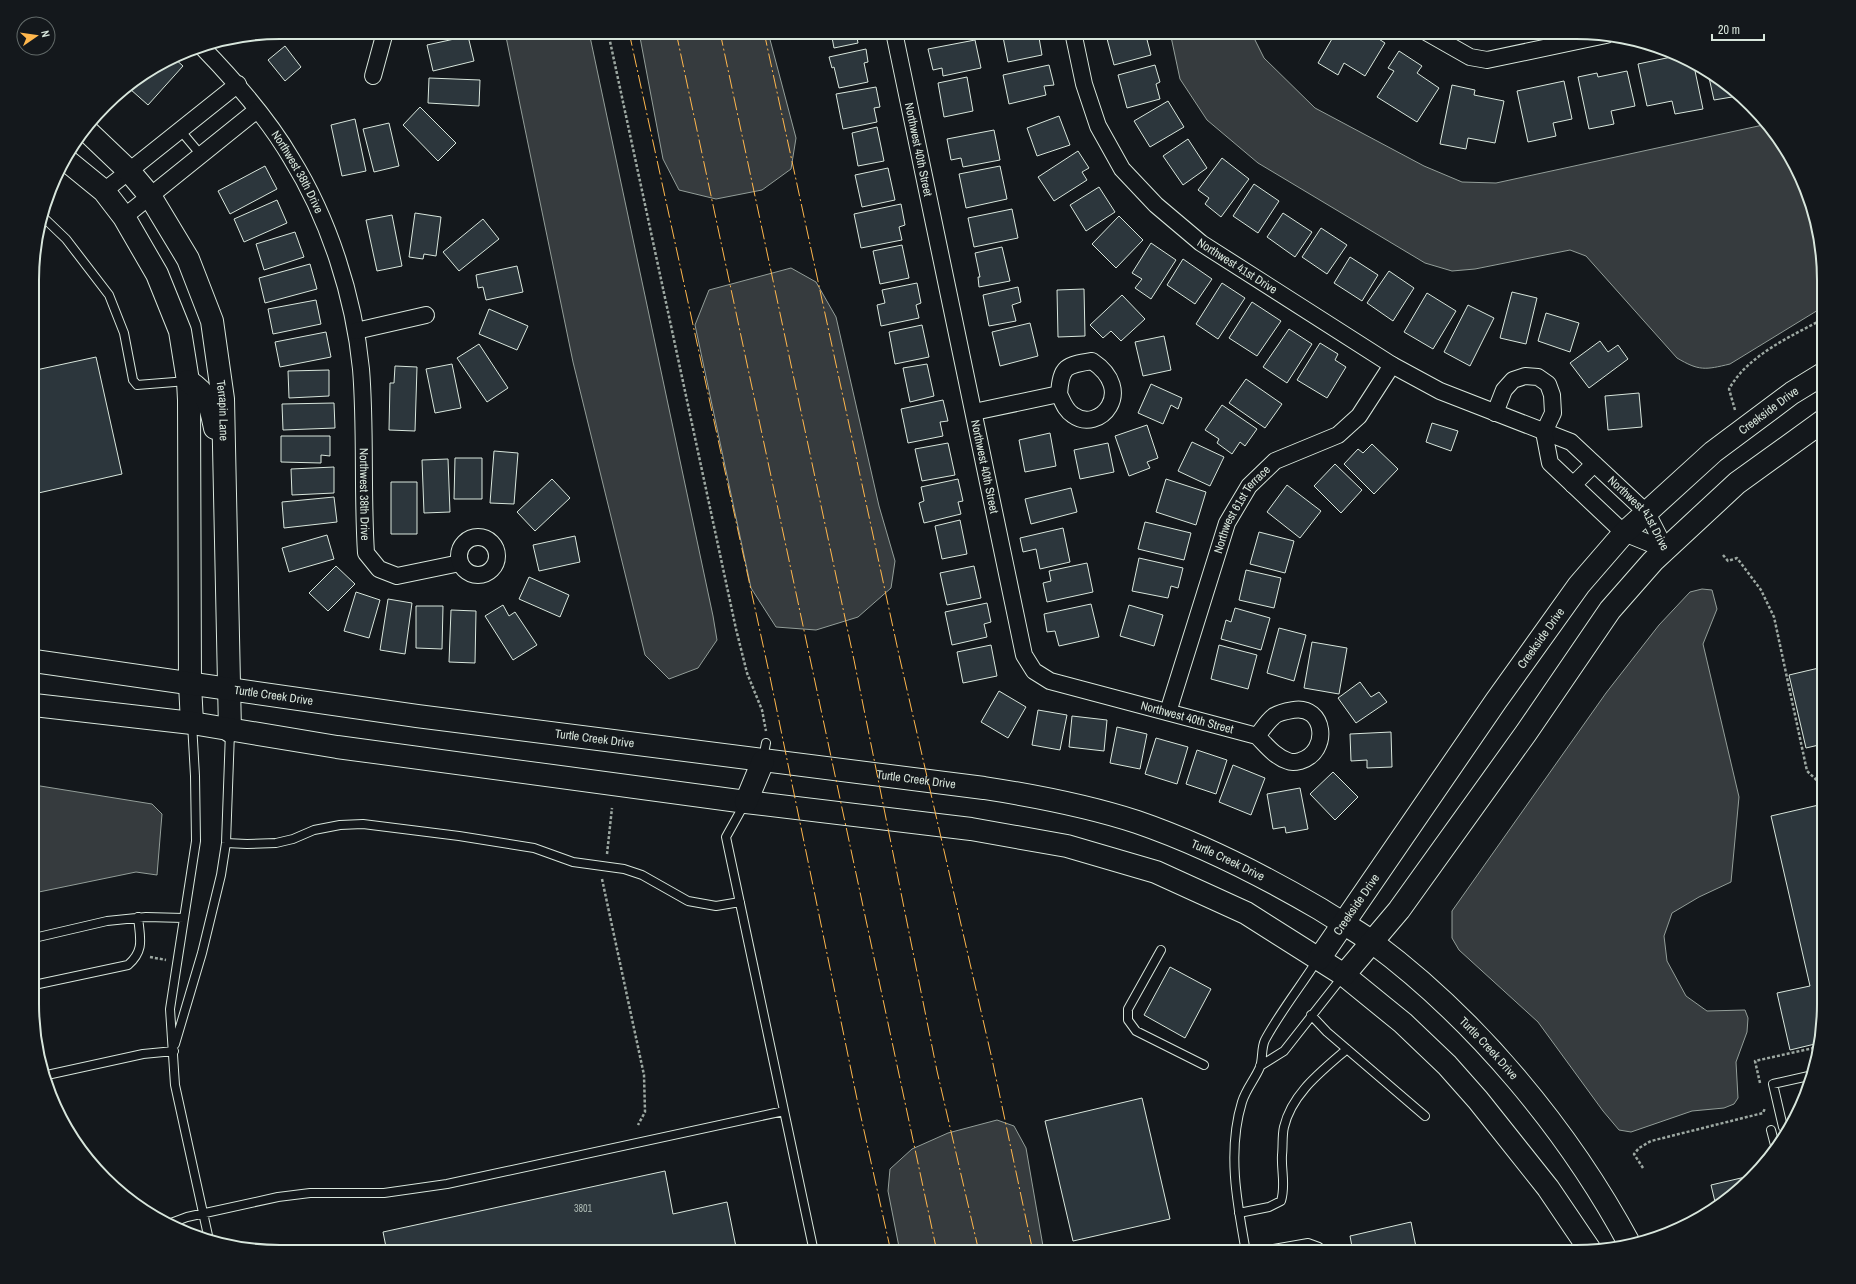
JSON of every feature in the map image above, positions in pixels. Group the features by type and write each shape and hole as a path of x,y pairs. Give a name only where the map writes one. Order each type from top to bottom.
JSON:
{"street":[{"path":"373,76 383,39"},
{"name":"Northwest 40th Street","path":"895,39 1024,655 1034,671 1050,681 1257,736"},
{"name":"Northwest 41st Drive","path":"1074,39 1084,84 1098,126 1122,169 1156,205 1201,243 1392,365 1440,391 1571,442 1647,513 1666,550"},
{"path":"1438,39 1470,57 1487,60 1584,40"},
{"name":"Northwest 38th Drive","path":"205,51 238,84 291,157 315,202 347,290 356,331 361,370 366,553 379,569 397,576 460,563"},
{"path":"104,191 238,84"},
{"path":"124,217 257,110"},
{"name":"Terrapin Lane","path":"89,132 129,171 150,196 188,259 212,321 223,399 230,730"},
{"path":"70,163 104,191 124,217 157,274 180,331 188,381 190,684 192,723"},
{"path":"356,331 426,315"},
{"name":"Northwest 61st Terrace","path":"1168,712 1228,523 1249,486 1275,461 1338,435 1359,416 1392,365"},
{"path":"1495,413 1504,390 1513,380 1525,376 1538,377 1548,384 1552,395 1553,413 1544,432"},
{"name":"Creekside Drive","path":"1318,959 1496,701 1579,585 1624,534 1713,452 1792,393 1817,378"},
{"path":"188,381 200,389 210,403 225,480"},
{"path":"974,412 1059,394"},
{"path":"1344,975 1399,910 1508,758 1610,610 1666,550 1737,484 1817,426"},
{"name":"Northwest 41st Drive","path":"1544,432 1550,463 1624,534 1666,550"},
{"path":"1573,485 1594,464"},
{"name":"Turtle Creek Drive","path":"39,663 167,679 190,684 416,716 765,752 1039,796 1136,822 1187,842 1270,880 1372,942 1440,999 1483,1041 1543,1112 1579,1162 1626,1239"},
{"path":"39,706 192,723 337,748 746,802 971,829 1067,846 1156,872 1246,913 1344,975 1404,1023 1448,1065 1478,1100 1548,1188 1586,1244"},
{"path":"746,802 765,752"}],"lane":[{"path":"180,130 201,155"},
{"path":"46,221 66,239 108,295 124,333 133,380 137,385 188,381"},
{"path":"192,723 195,776 196,841 170,1009 174,1051 174,1085 208,1234"},
{"path":"174,1051 202,953 221,875 226,843 230,730"},
{"path":"746,802 726,837 813,1245"},
{"path":"226,843 276,843 293,840 320,829 340,824 363,824 458,836 534,848 573,862 624,869 642,874 688,902 716,906 740,902"},
{"path":"39,937 107,921 138,917 184,918"},
{"path":"39,984 128,965 136,958 140,947 138,917"},
{"path":"1161,950 1128,1009 1128,1020 1136,1030 1204,1065"},
{"path":"1245,1245 1234,1177 1234,1148 1237,1122 1242,1102 1250,1083 1260,1066 1264,1042 1318,959"},
{"path":"1260,1066 1284,1051 1344,975"},
{"path":"1311,1015 1327,1032 1425,1116"},
{"path":"1239,1214 1269,1206 1281,1200 1284,1190 1282,1159 1284,1127 1293,1103 1310,1083 1347,1049"},
{"path":"50,1074 143,1054 174,1051"},
{"path":"1784,1126 1773,1084 1806,1076"},
{"path":"176,1221 187,1217 278,1197 310,1193 384,1193 447,1184 784,1111"},
{"path":"1771,1130 1774,1141"},
{"path":"1296,1245 1308,1243 1314,1245"}],"path":[{"path":"610,39 736,629 747,673 762,710 766,729 765,752"},
{"path":"1735,410 1729,389 1734,380 1752,361 1817,323"},
{"path":"1722,555 1728,560 1737,558 1761,590 1774,617 1806,771 1817,780"},
{"path":"607,854 612,808"},
{"path":"603,875 602,880 644,1075 645,1112 638,1125"},
{"path":"150,957 166,961"},
{"path":"1761,1089 1755,1061 1813,1048"},
{"path":"1643,1168 1634,1154 1639,1148 1651,1141 1763,1113 1765,1109 1764,1102"}],"shaded area":[{"path":"506,39 590,39 717,640 698,668 669,679 645,655 573,362"},
{"path":"640,39 770,39 796,138 791,169 762,190 716,199 679,190 663,159"},
{"path":"1171,39 1254,39 1264,58 1315,108 1424,166 1462,182 1496,183 1761,125 1785,160 1799,188 1809,218 1815,249 1817,311 1730,364 1708,368 1691,365 1677,358 1586,256 1570,250 1475,269 1452,271 1425,263 1258,163 1207,120 1180,79"},
{"path":"791,268 816,282 836,317 879,506 895,561 891,588 858,617 816,630 776,627 751,588 695,325 709,290"},
{"path":"1702,589 1712,590 1717,609 1703,644 1739,797 1731,882 1699,897 1672,913 1664,936 1667,961 1686,996 1707,1011 1745,1010 1748,1018 1747,1032 1736,1062 1738,1098 1734,1104 1724,1108 1692,1111 1631,1132 1619,1130 1603,1111 1538,1022 1459,950 1452,938 1452,911 1606,693 1659,625 1690,592"},
{"path":"39,786 152,804 162,814 157,875 136,872 39,892"},
{"path":"997,1120 1014,1126 1026,1148 1043,1245 899,1245 888,1191 890,1169 912,1149 948,1133"}],"building":[{"path":"454,39 469,39 474,61 433,71 427,45"},
{"path":"832,39 857,39 858,43 834,48"},
{"path":"1003,39 1039,39 1042,55 1008,62"},
{"path":"1107,39 1147,39 1151,55 1114,65"},
{"path":"1332,39 1379,39 1385,43 1365,76 1344,63 1338,75 1318,63"},
{"path":"975,40 981,68 943,76 942,68 933,70 928,49"},
{"path":"285,46 301,67 285,81 268,60"},
{"path":"866,49 868,62 864,63 868,82 839,88 834,67 832,68 829,57"},
{"path":"1399,51 1422,66 1417,73 1439,88 1417,122 1377,97 1394,71 1388,68"},
{"path":"1669,57 1695,70 1703,109 1675,114 1672,101 1647,106 1638,64"},
{"path":"178,62 183,66 148,105 131,90 160,71"},
{"path":"1049,65 1054,85 1044,86 1046,95 1009,104 1003,75"},
{"path":"1155,65 1160,82 1156,84 1160,99 1127,108 1118,75"},
{"path":"1627,71 1635,106 1611,111 1614,124 1589,129 1578,77 1597,73 1598,77"},
{"path":"967,77 973,111 944,117 938,83"},
{"path":"429,78 480,80 479,106 428,103"},
{"path":"1709,80 1732,97 1714,100"},
{"path":"1564,81 1572,119 1553,123 1556,136 1528,142 1517,91"},
{"path":"1452,85 1475,90 1474,95 1504,101 1495,143 1468,138 1466,149 1440,144"},
{"path":"876,87 880,107 874,108 877,122 843,129 836,94"},
{"path":"1168,101 1184,127 1150,147 1134,121"},
{"path":"420,107 456,143 438,161 403,125"},
{"path":"1059,116 1070,145 1037,156 1027,128"},
{"path":"355,119 366,171 342,176 331,125"},
{"path":"389,123 399,166 374,172 363,129"},
{"path":"877,127 884,161 858,166 852,133"},
{"path":"994,130 1000,160 963,167 961,158 951,160 947,139"},
{"path":"1188,139 1207,168 1183,185 1163,156"},
{"path":"1078,151 1089,168 1082,172 1087,180 1054,201 1038,177"},
{"path":"1222,158 1249,179 1221,217 1205,204 1209,198 1198,190"},
{"path":"265,166 277,189 230,214 218,191"},
{"path":"1000,166 1007,199 966,208 959,174"},
{"path":"888,168 895,200 862,207 855,175"},
{"path":"1254,184 1279,201 1258,233 1233,216"},
{"path":"1099,187 1115,212 1086,231 1070,205"},
{"path":"277,200 287,223 244,242 234,219"},
{"path":"901,204 905,225 899,227 902,240 861,248 854,214"},
{"path":"1012,209 1018,238 974,247 968,218"},
{"path":"415,213 441,217 436,256 424,254 423,259 409,257"},
{"path":"1283,213 1312,232 1295,257 1267,237"},
{"path":"392,215 402,266 377,271 366,220"},
{"path":"1119,216 1143,240 1116,268 1092,244"},
{"path":"483,219 499,239 459,271 443,252"},
{"path":"1321,228 1347,245 1327,274 1302,257"},
{"path":"295,232 304,257 264,270 256,244"},
{"path":"1151,243 1176,260 1151,299 1135,288 1142,279 1132,273"},
{"path":"902,245 909,278 880,284 873,251"},
{"path":"1002,247 1010,281 979,287 978,277 980,277 975,253"},
{"path":"1350,257 1378,275 1362,301 1334,283"},
{"path":"1183,259 1212,279 1195,304 1167,285"},
{"path":"310,264 317,289 265,303 259,278"},
{"path":"517,266 523,292 486,300 483,287 478,288 476,275"},
{"path":"1389,271 1414,288 1393,321 1367,303"},
{"path":"917,283 921,303 916,305 919,318 881,326 877,305 885,303 882,290"},
{"path":"1222,283 1245,298 1218,339 1196,324"},
{"path":"1018,287 1021,302 1012,305 1016,321 989,326 983,295"},
{"path":"1084,289 1085,336 1058,337 1057,290"},
{"path":"1512,292 1537,298 1526,344 1500,338"},
{"path":"1427,293 1456,311 1433,349 1404,332"},
{"path":"1122,295 1145,319 1121,341 1111,331 1103,338 1090,325"},
{"path":"316,300 321,324 273,334 268,309"},
{"path":"1252,302 1281,321 1257,356 1229,338"},
{"path":"1468,305 1494,318 1470,366 1444,352"},
{"path":"489,309 528,326 517,350 479,334"},
{"path":"1546,313 1579,323 1570,352 1538,341"},
{"path":"1030,323 1038,356 1000,366 992,332"},
{"path":"922,325 929,357 895,364 889,332"},
{"path":"1289,329 1312,344 1287,383 1263,367"},
{"path":"326,332 331,357 280,367 275,342"},
{"path":"1164,336 1171,370 1143,376 1135,342"},
{"path":"1600,341 1608,352 1618,345 1628,359 1589,388 1570,363"},
{"path":"1320,343 1338,354 1335,360 1346,367 1327,398 1297,380"},
{"path":"479,344 508,388 487,402 457,358"},
{"path":"96,357 122,474 39,493 39,369"},
{"path":"452,364 461,408 435,413 426,369"},
{"path":"927,364 934,396 910,402 903,368"},
{"path":"395,366 417,367 415,431 389,430 390,383 394,383"},
{"path":"329,370 329,396 289,398 288,371"},
{"path":"1246,379 1282,404 1265,428 1229,403"},
{"path":"1151,384 1182,398 1178,409 1171,405 1163,424 1138,413"},
{"path":"1639,393 1642,427 1608,430 1605,396"},
{"path":"943,400 948,421 940,422 943,436 908,443 901,409"},
{"path":"334,403 335,428 283,430 282,404"},
{"path":"1222,405 1257,429 1245,446 1240,442 1232,454 1217,443 1219,439 1205,430"},
{"path":"1432,423 1458,431 1451,451 1426,442"},
{"path":"1147,425 1158,458 1147,462 1150,468 1129,476 1115,436"},
{"path":"1050,433 1056,466 1025,472 1019,440"},
{"path":"281,436 330,436 330,456 321,455 321,463 281,462"},
{"path":"1192,442 1224,457 1210,486 1178,471"},
{"path":"948,443 955,475 922,481 915,449"},
{"path":"1108,443 1114,472 1080,479 1074,450"},
{"path":"1372,444 1398,469 1374,494 1344,464 1358,449 1363,453"},
{"path":"494,451 518,453 514,504 490,503"},
{"path":"455,458 482,458 482,499 454,499"},
{"path":"448,459 450,512 424,513 422,460"},
{"path":"1335,464 1362,490 1341,513 1314,486"},
{"path":"334,467 334,493 292,495 291,469"},
{"path":"552,479 570,498 535,531 517,512"},
{"path":"958,479 963,501 958,502 961,514 924,523 919,503 924,501 921,487"},
{"path":"1166,479 1206,492 1196,525 1156,512"},
{"path":"391,482 417,482 417,534 391,534"},
{"path":"1287,485 1321,511 1300,538 1267,512"},
{"path":"1071,488 1077,512 1031,524 1025,499"},
{"path":"334,497 337,522 284,528 282,502"},
{"path":"960,520 967,554 942,559 935,526"},
{"path":"1145,522 1191,533 1184,560 1138,549"},
{"path":"1063,528 1070,562 1040,569 1036,549 1023,552 1020,538"},
{"path":"1259,532 1294,541 1285,573 1250,564"},
{"path":"327,535 334,559 289,572 282,548"},
{"path":"575,536 580,562 539,571 533,545"},
{"path":"1139,558 1183,568 1178,588 1171,586 1168,598 1132,591"},
{"path":"1087,563 1093,592 1047,602 1043,583 1051,581 1049,571"},
{"path":"336,566 355,584 328,611 309,593"},
{"path":"974,566 981,598 947,605 940,573"},
{"path":"1246,570 1281,578 1274,608 1239,600"},
{"path":"529,577 569,595 560,617 519,599"},
{"path":"356,592 380,600 369,638 344,631"},
{"path":"388,599 412,603 405,654 380,650"},
{"path":"987,603 991,622 984,624 987,637 952,645 945,612"},
{"path":"1091,604 1099,637 1059,646 1055,631 1047,632 1044,614"},
{"path":"503,605 509,616 515,612 537,645 513,660 485,616"},
{"path":"1129,605 1163,615 1154,646 1120,636"},
{"path":"416,606 443,606 442,649 416,648"},
{"path":"1235,608 1270,618 1261,650 1221,639 1226,620 1231,622"},
{"path":"451,610 476,611 475,663 449,662"},
{"path":"1279,628 1306,635 1294,681 1267,673"},
{"path":"1312,642 1347,648 1339,694 1304,688"},
{"path":"991,645 997,676 963,683 957,652"},
{"path":"1219,645 1257,655 1248,689 1211,679"},
{"path":"1817,668 1817,745 1806,748 1789,675"},
{"path":"1360,682 1371,697 1379,692 1387,702 1356,723 1338,698"},
{"path":"999,691 1026,707 1008,738 981,722"},
{"path":"1038,710 1067,715 1060,750 1032,745"},
{"path":"1072,716 1107,720 1104,751 1069,747"},
{"path":"1117,727 1147,734 1140,769 1110,763"},
{"path":"1391,732 1392,767 1367,768 1367,760 1351,761 1350,734"},
{"path":"1156,738 1188,747 1177,784 1145,774"},
{"path":"1197,750 1227,760 1216,794 1186,784"},
{"path":"1233,765 1265,778 1251,815 1219,802"},
{"path":"1333,772 1358,797 1335,820 1310,794"},
{"path":"1300,788 1308,829 1286,833 1285,827 1273,829 1267,794"},
{"path":"1817,805 1817,1004 1815,1035 1813,1044 1790,1050 1777,993 1810,986 1771,816"},
{"path":"1170,967 1211,989 1185,1038 1144,1015"},
{"path":"1142,1098 1170,1219 1073,1241 1045,1121"},
{"path":"665,1171 673,1214 727,1202 736,1245 386,1245 383,1232"},
{"path":"1742,1178 1715,1201 1711,1185"},
{"path":"1411,1222 1416,1245 1352,1245 1350,1236"}],"power":[{"path":"631,39 770,677 857,1099 889,1245"},
{"path":"677,39 936,1245"},
{"path":"721,39 854,660 937,1071 977,1245"},
{"path":"766,39 899,655 992,1059 1032,1245"}]}
